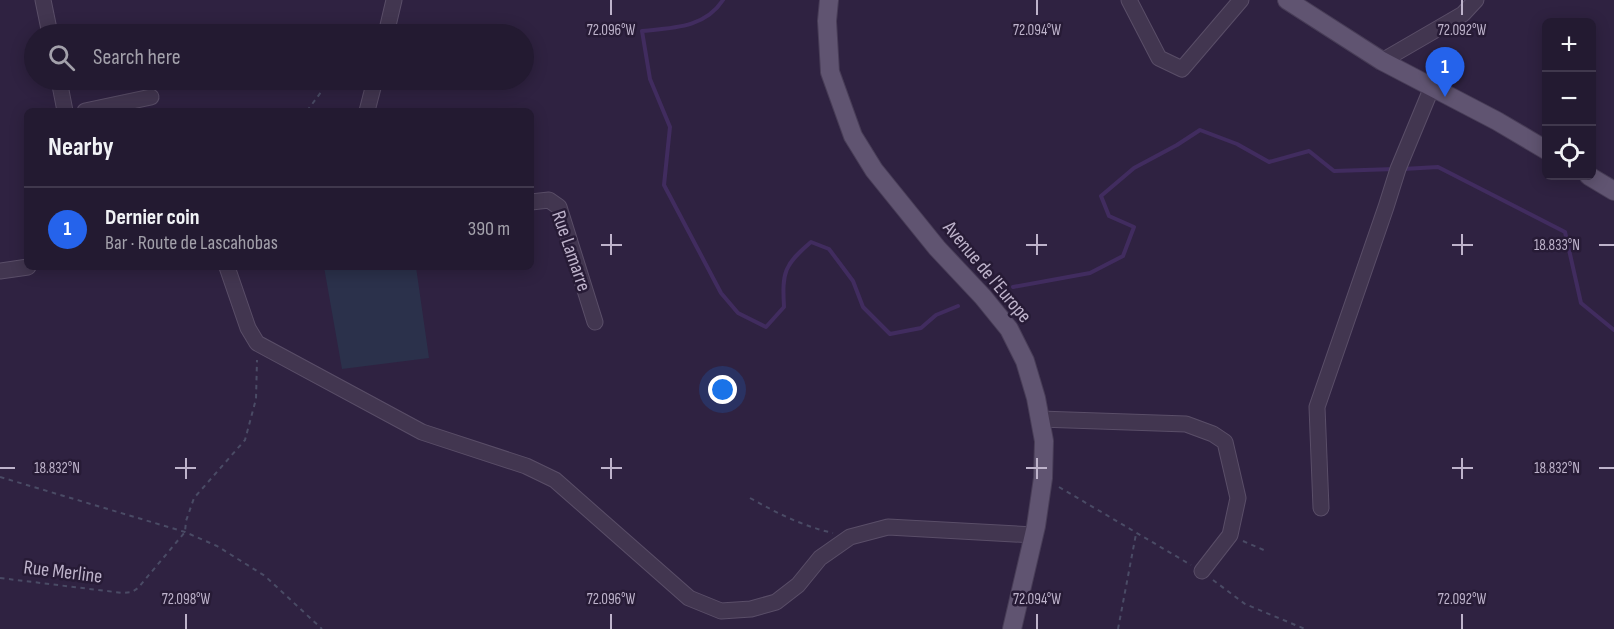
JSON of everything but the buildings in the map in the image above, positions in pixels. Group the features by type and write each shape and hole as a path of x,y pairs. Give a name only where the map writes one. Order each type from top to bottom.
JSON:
{"main road":[{"name":"Avenue de l'Europe","path":"829,0 826,21 830,72 853,136 874,170 937,248 983,297 1009,329 1025,361 1036,398 1044,441 1043,478 1034,535 1012,629"},
{"path":"1287,0 1382,61 1542,148"},
{"path":"1596,180 1614,191"}],"street":[{"path":"43,0 48,24"},
{"path":"388,24 394,0"},
{"path":"1129,0 1159,58 1182,69 1241,0"},
{"path":"1382,61 1463,14 1476,0"},
{"path":"1321,508 1317,406 1398,169 1432,87"},
{"path":"61,90 64,108"},
{"path":"368,108 372,90"},
{"path":"98,108 151,96"},
{"name":"Rue Lamarre","path":"534,202 549,200 559,207 595,322"},
{"path":"0,271 24,268"},
{"path":"228,270 248,328 257,343 422,432 526,466 555,480 689,598 721,611 751,609 776,602 798,585 820,558 849,537 888,527 1034,535"},
{"path":"1040,419 1186,424 1213,434 1225,442 1238,498 1230,535 1202,571"}],"path":[{"path":"309,108 323,90"},
{"path":"185,532 186,521 194,498 245,440 256,399 257,343"},
{"path":"0,477 185,532 217,546 266,576 322,629"},
{"path":"1043,478 1202,571 1245,604 1305,629"},
{"path":"750,498 812,528 849,537"},
{"name":"Rue Merline","path":"0,578 123,593 132,592 138,588 185,532"},
{"path":"1118,629 1136,533"},
{"path":"1230,535 1266,551"}],"shaded area":[{"path":"325,270 416,270 429,358 342,369"}],"waterway":[{"path":"723,0 716,9 698,21 677,27 642,31 650,79 670,127 664,185 721,293 738,313 766,327 784,307 785,277 790,263 811,242 829,249 853,281 863,307 890,334 921,328 936,315 958,306"},
{"path":"1013,287 1090,273 1123,256 1134,227 1109,216 1101,196 1134,168 1200,130 1237,144 1269,162 1309,151 1334,171 1395,169"},
{"path":"1403,169 1438,167 1565,232 1581,303 1614,330"}],"place":[{"name":"Dernier coin","path":"1445,97"}]}
